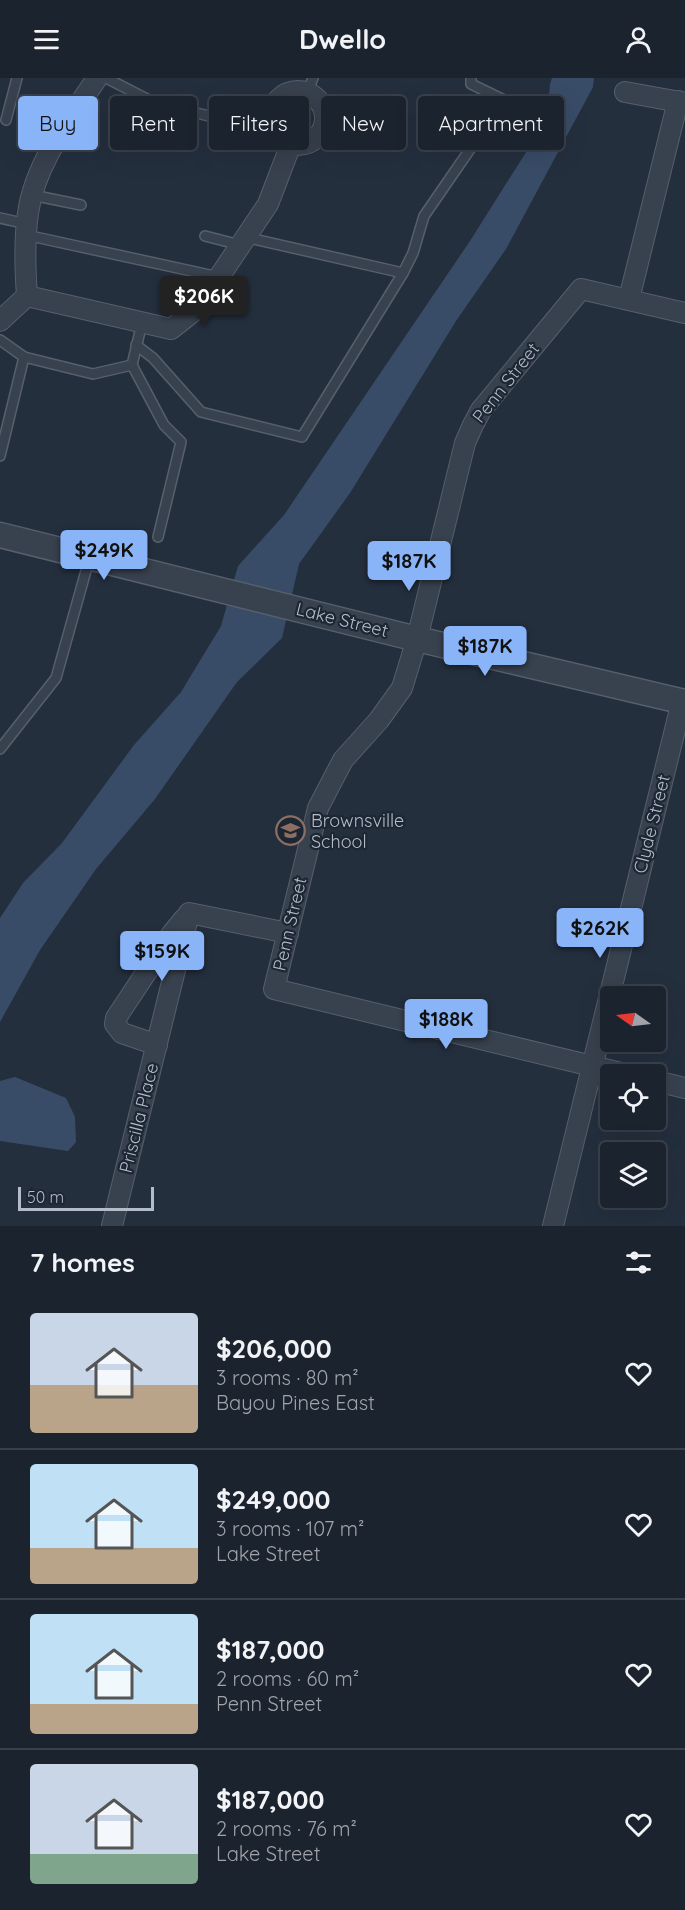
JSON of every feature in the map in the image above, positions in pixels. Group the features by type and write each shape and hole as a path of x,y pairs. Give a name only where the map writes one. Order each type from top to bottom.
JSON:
{"street":[{"path":"27,296 25,263 32,195 47,156 97,78"},
{"path":"284,96 310,85 321,104 325,112 323,129 319,136 309,142"},
{"path":"625,92 681,102 629,299 685,313"},
{"path":"27,296 171,329 199,307 268,204 289,150"},
{"name":"Penn Street","path":"593,1066 274,989 318,808 343,760 379,720 402,688 417,639 465,442 481,410 581,289 629,299"},
{"path":"0,321 27,296"},
{"name":"Lake Street","path":"0,535 417,639 684,702"},
{"name":"Clyde Street","path":"554,1226 684,702"},
{"path":"189,913 288,933"},
{"name":"Priscilla Place","path":"112,1226 189,913"},
{"name":"Priscilla Place","path":"157,1045 122,1033 115,1024 116,1018 171,935 189,913"},
{"path":"593,1066 600,1068"},
{"path":"666,1083 685,1088"}],"lane":[{"path":"6,120 16,78"},
{"path":"106,78 154,103 209,116"},
{"path":"136,345 153,358 201,412 302,437 403,273 413,253 424,216 504,100 471,84 471,78"},
{"path":"32,195 81,205"},
{"path":"0,218 27,229 219,277"},
{"path":"205,236 243,241 403,273"},
{"path":"142,322 132,365 164,425 181,442 158,537"},
{"path":"0,340 24,357 93,374 132,365"},
{"path":"0,456 24,357"},
{"path":"0,749 56,678 90,556"}],"water":[{"path":"552,78 594,78 593,87 564,141 564,96 549,96"},
{"path":"527,150 559,150 506,249 456,321 350,493 299,564 282,638 237,682 155,799 96,869 40,950 0,1022 0,918 23,883 62,843 134,745 181,692 221,626 238,566 284,515 470,241"},
{"path":"15,1077 66,1098 75,1117 76,1142 68,1151 0,1141 0,1081"}],"place":[{"name":"Brownsville School","path":"290,831"}]}
